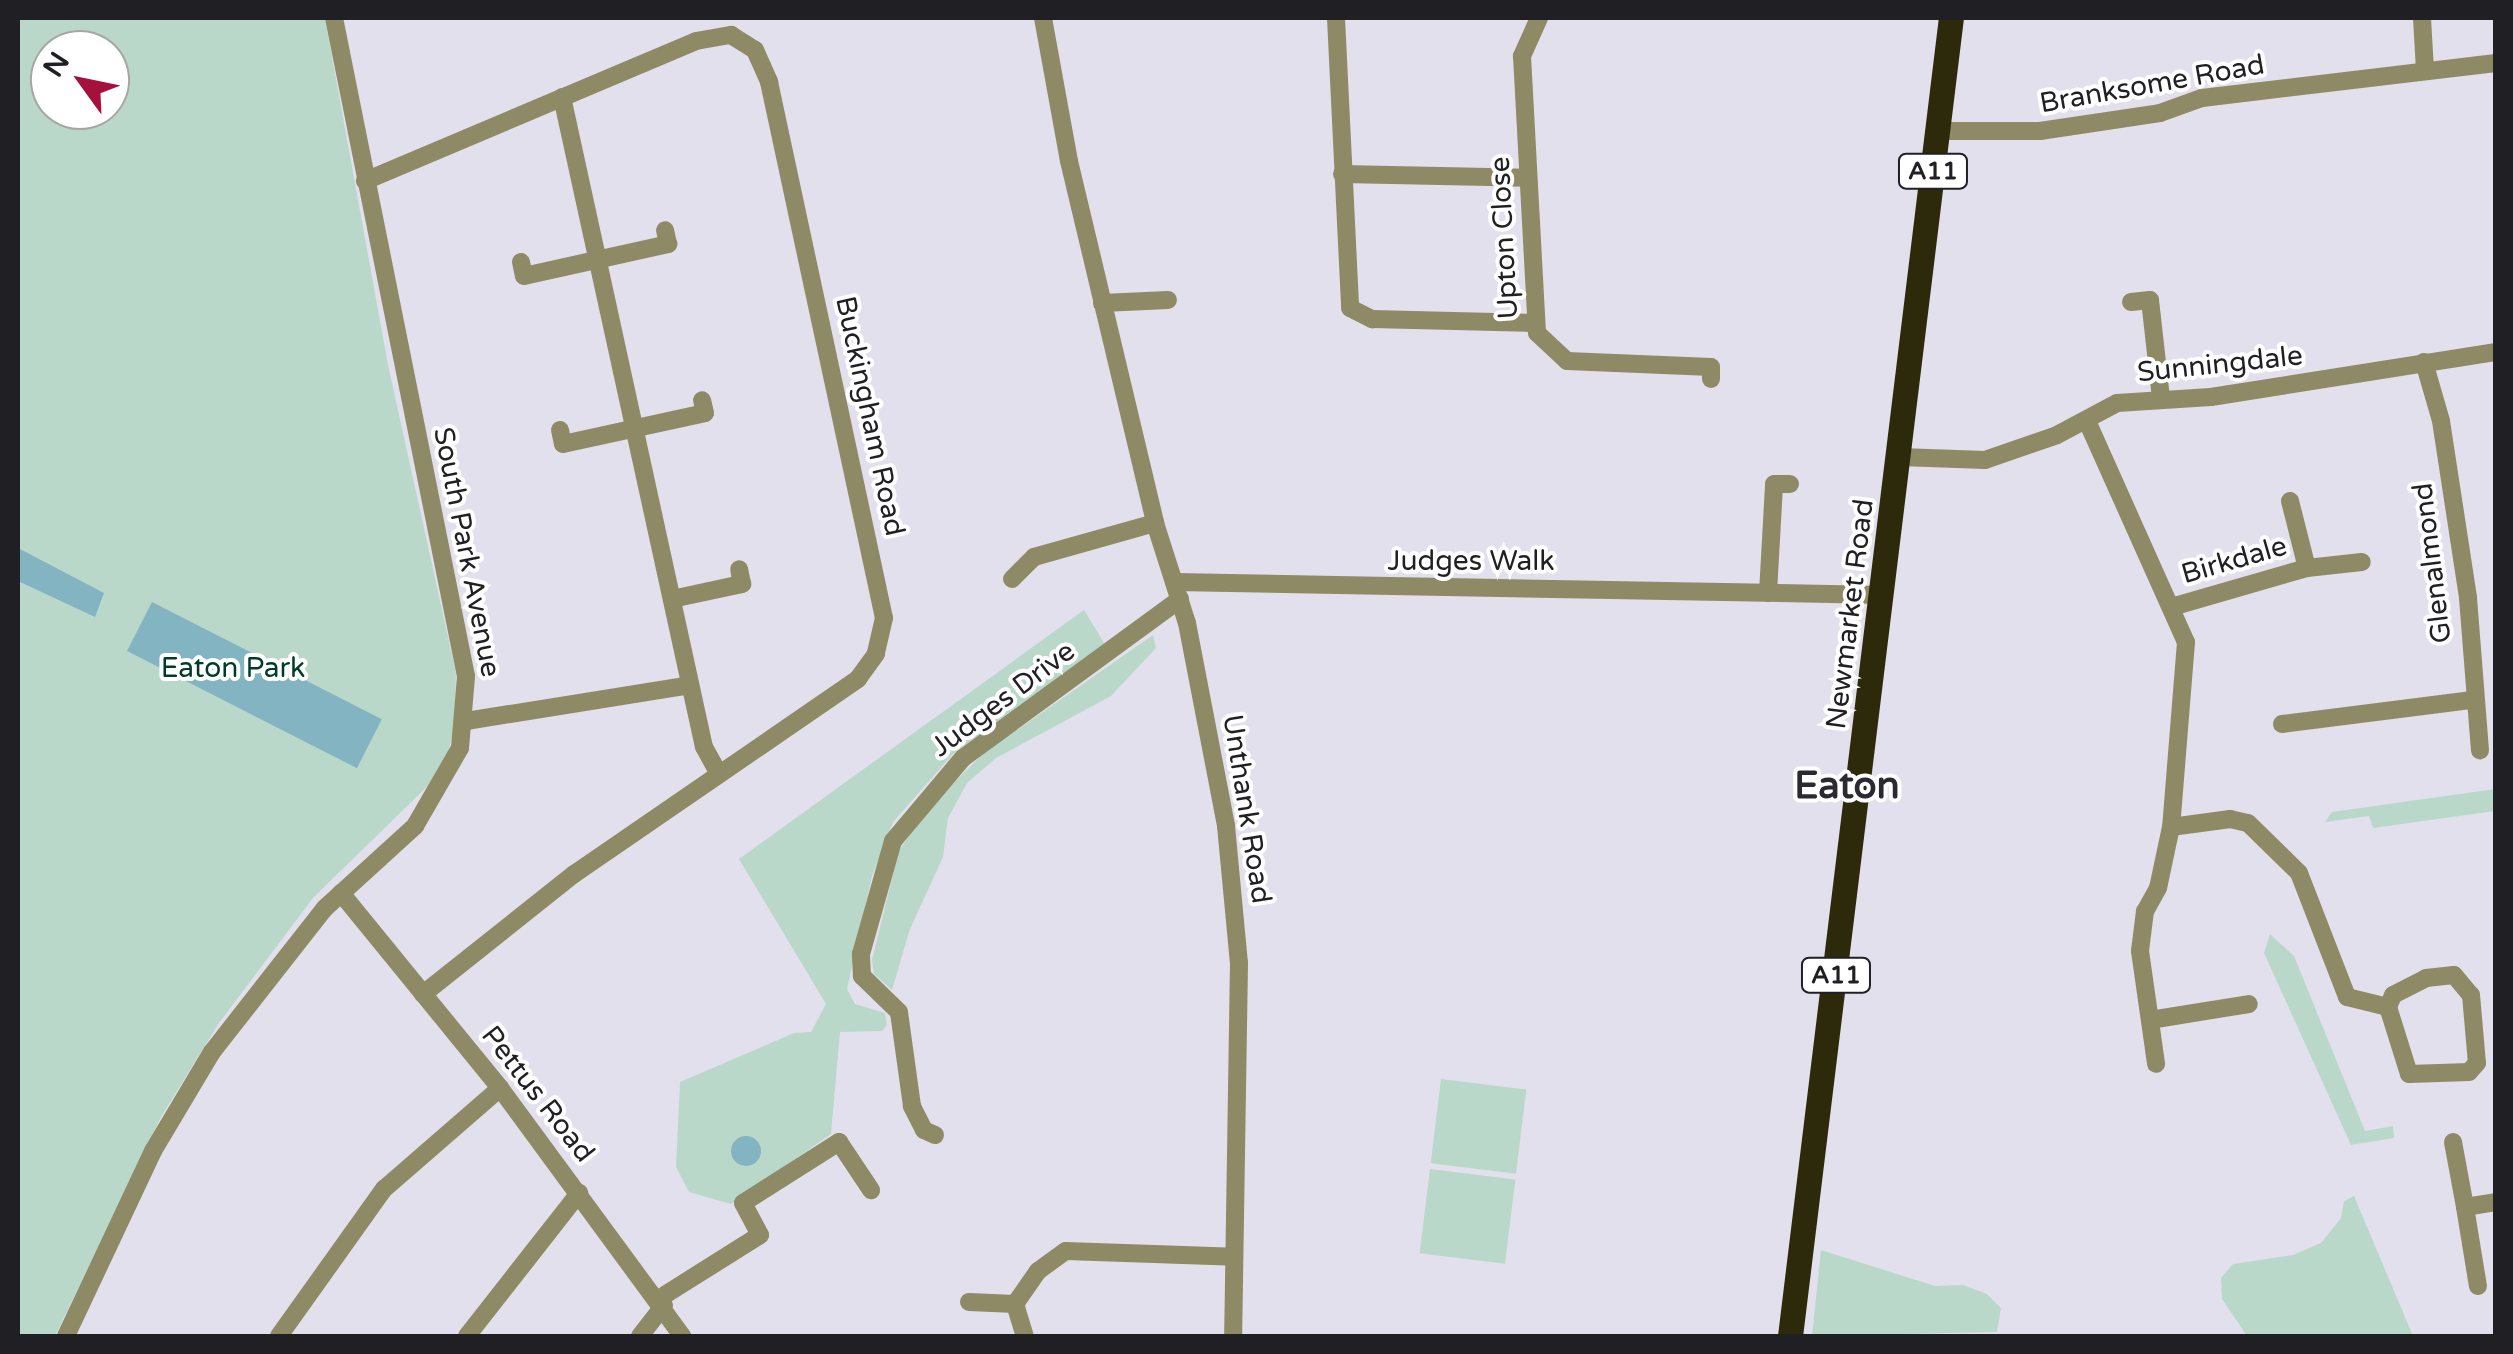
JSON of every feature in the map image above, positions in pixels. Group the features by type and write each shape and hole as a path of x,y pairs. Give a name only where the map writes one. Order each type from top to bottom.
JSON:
{"highway":[{"name":"Newmarket Road","path":"1790,1336 1884,595 1951,18"}],"street":[{"name":"South Park Avenue","path":"66,1336 108,1240 180,1102 242,1010 340,893 427,810 452,770 466,721 459,634 334,18"},
{"name":"Unthank Road","path":"1043,18 1102,303 1155,524 1177,591 1235,896 1233,1336"},
{"path":"1336,18 1346,296 1361,316 1534,323"},
{"name":"Upton Close","path":"1539,18 1522,56 1534,323 1547,348 1568,361 1711,367"},
{"path":"2422,18 2425,70"},
{"name":"Buckingham Road","path":"365,180 716,35 755,50 768,82 884,618 876,654 858,679 574,874 423,994"},
{"name":"Branksome Road","path":"1937,131 2040,131 2160,113 2202,98 2496,63"},
{"path":"562,98 704,747 718,772"},
{"path":"1342,174 1528,178"},
{"path":"524,276 668,244"},
{"path":"1102,303 1168,300"},
{"path":"2149,300 2161,398"},
{"name":"Sunningdale","path":"1900,458 1985,460 2087,421 2117,403 2211,398 2496,352"},
{"name":"Glenalmond","path":"2424,362 2441,421 2468,598 2472,700 2480,751"},
{"path":"563,445 705,413"},
{"path":"2087,421 2175,606 2186,642 2171,827 2140,951 2156,1064"},
{"path":"1768,593 1775,485"},
{"name":"Birkdale","path":"2290,502 2307,568"},
{"path":"1012,578 1030,549 1155,524"},
{"name":"Birkdale","path":"2175,606 2307,568 2362,562"},
{"path":"672,599 742,584"},
{"name":"Judges Walk","path":"1177,591 1884,595"},
{"name":"Judges Drive","path":"935,1135 924,1130 912,1106 900,1012 862,976 861,954 893,841 964,758 1177,591"},
{"path":"466,721 690,685"},
{"path":"2282,724 2314,729 2472,700"},
{"path":"2171,827 2230,819 2248,824 2299,873 2346,997 2388,1008"},
{"name":"Pettus Road","path":"340,893 500,1088 662,1302 682,1336"},
{"path":"2454,976 2471,995 2477,1064 2469,1072 2409,1074 2388,1008 2405,986 2454,976"},
{"path":"2150,1020 2249,1004"},
{"path":"2228,1007 2231,1026"},
{"path":"280,1336 384,1189 500,1088"},
{"path":"640,1336 662,1302 760,1235 742,1203 840,1142 870,1190"},
{"path":"2452,1142 2478,1286"},
{"path":"467,1336 580,1193"},
{"path":"2465,1208 2496,1202"},
{"path":"969,1302 1015,1304 1066,1251 1234,1257"},
{"path":"1015,1304 1024,1336"}],"green space":[{"name":"Eaton Park","path":"18,18 325,18 388,365 456,673 455,726 443,771 313,898 219,1023 161,1117 55,1336 18,1336"},
{"path":"1084,610 1106,646 953,754 893,822 872,876 847,989 855,1004 885,1013 887,1025 882,1031 840,1032 831,1134 731,1204 689,1192 676,1167 680,1082 794,1033 811,1032 826,1004 739,859"},
{"path":"1153,635 1156,648 1111,696 996,758 967,783 948,818 943,857 910,929 892,990 874,974 872,960 899,850 930,806 984,753"},
{"path":"2495,789 2495,811 2373,828 2369,816 2325,822 2332,812"},
{"path":"2270,934 2294,956 2365,1131 2393,1126 2394,1138 2351,1145 2264,953"},
{"path":"1441,1079 1526,1089 1516,1174 1431,1163"},
{"path":"1430,1169 1515,1179 1505,1264 1420,1253"},
{"path":"2354,1196 2413,1336 2247,1336 2222,1299 2221,1278 2233,1264 2293,1255 2321,1243 2341,1218 2344,1201"},
{"path":"1821,1250 1935,1286 1963,1285 1987,1294 2001,1308 1997,1332 1812,1336"}],"water":[{"path":"18,548 104,593 95,617 18,581"},
{"path":"152,602 382,719 357,768 127,651"},
{"path":"746,1136 757,1140 761,1151 757,1162 746,1166 735,1162 731,1151 735,1140"}],"district":[{"name":"Eaton","path":"1847,787"}]}
